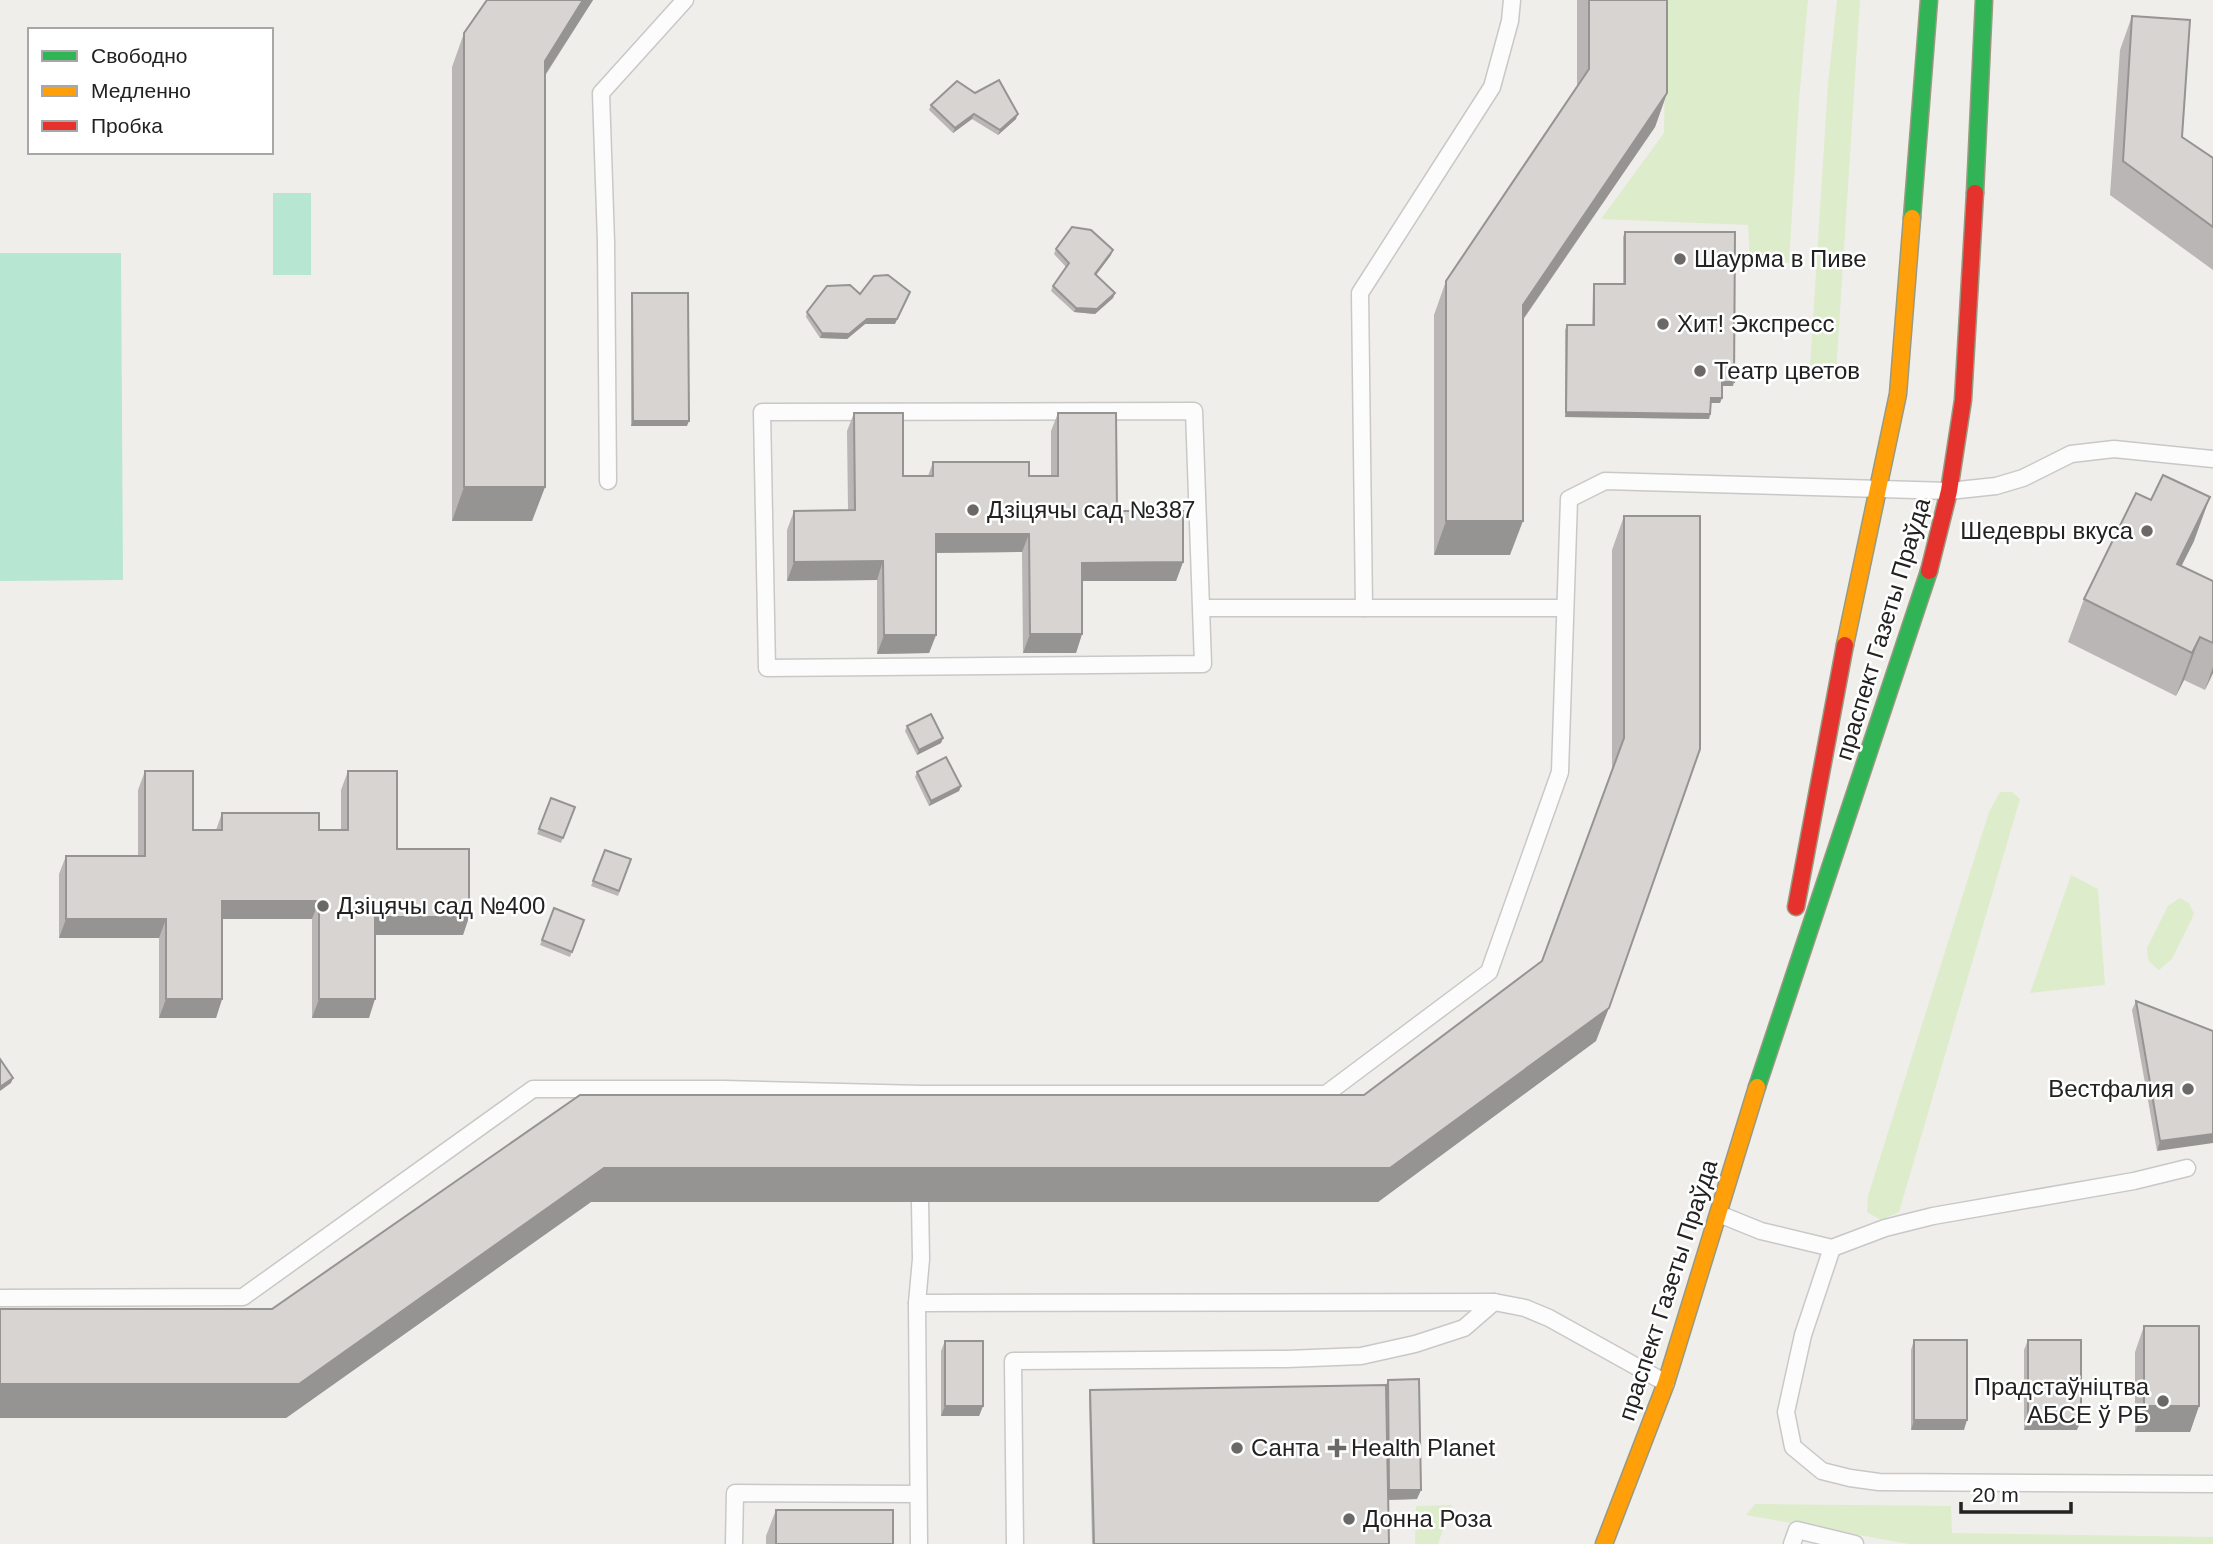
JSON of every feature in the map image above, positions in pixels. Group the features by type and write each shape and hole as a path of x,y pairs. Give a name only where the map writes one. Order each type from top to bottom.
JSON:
{"street":[{"name":"праспект Газеты Праўда","path":"1769,1048 1860,563 1898,394 1929,0"},
{"name":"праспект Газеты Праўда","path":"1604,1544 1666,1383 1769,1048 1929,573 1950,491 1963,400 1984,0"}],"lane":[{"path":"608,481 606,242 601,93 685,0"},
{"path":"1364,608 1360,293 1492,88 1510,22 1512,0"},
{"path":"1194,411 1202,608 1203,664 766,668 762,412 1194,411"},
{"path":"0,1298 243,1297 533,1089 723,1089 921,1100 1326,1094 1489,972 1560,772 1569,499 1605,481 1950,491 1996,486 2023,478 2071,454 2115,449 2213,458"},
{"path":"1202,608 1565,608"},
{"path":"1718,1213 1761,1231 1832,1248 1885,1227 1933,1216 2134,1181 2187,1168"},
{"path":"919,1544 917,1303 921,1259 920,1202"},
{"path":"1832,1248 1803,1335 1786,1412 1793,1447 1822,1471 1880,1482 2213,1484"},
{"path":"917,1303 1494,1301 1525,1308 1549,1318 1666,1383"},
{"path":"1015,1544 1013,1361 1360,1356 1415,1344 1464,1328 1494,1301"},
{"path":"734,1544 735,1493 918,1494"},
{"path":"1792,1544 1797,1530 1855,1544"}],"green space":[{"path":"1666,0 1808,0 1789,263 1750,260 1748,225 1601,219 1664,133"},
{"path":"1837,0 1860,0 1836,374 1827,374 1810,367 1828,83"},
{"path":"273,193 311,193 311,275 273,275"},
{"path":"0,253 121,253 123,580 0,581"},
{"path":"2000,792 2012,792 2020,799 1899,1212 1881,1220 1867,1212 1868,1196 1989,812"},
{"path":"2071,875 2098,889 2105,985 2030,993"},
{"path":"2180,898 2189,903 2194,914 2172,959 2159,970 2148,960 2147,948 2168,906"},
{"path":"1755,1504 1951,1506 1952,1533 2213,1537 2213,1544 1909,1544 1746,1515"},
{"path":"1452,1505 1438,1544 1415,1544 1416,1506"}],"building":[{"path":"487,0 583,0 545,61 545,487 464,487 464,33"},
{"path":"1589,0 1667,0 1667,93 1523,305 1523,521 1446,521 1446,281 1589,69"},
{"path":"2132,16 2190,20 2182,137 2213,158 2213,227 2123,161"},
{"path":"999,80 1018,114 1000,130 974,114 955,128 931,105 957,81 975,93"},
{"path":"1072,227 1091,230 1113,250 1095,274 1115,293 1097,309 1076,308 1053,286 1069,263 1056,249"},
{"name":"Хит! Экспресс","path":"1625,232 1735,232 1734,382 1722,382 1722,398 1711,398 1710,414 1566,412 1567,325 1594,325 1594,284 1625,284"},
{"path":"888,275 910,292 897,319 867,319 849,334 822,333 807,312 827,286 850,285 860,294 874,276"},
{"path":"632,293 688,293 689,421 633,421"},
{"path":"854,413 903,413 903,476 933,476 933,462 1029,462 1029,476 1058,476 1058,413 1116,413 1117,511 1183,511 1183,562 1082,563 1082,634 1030,634 1029,534 936,534 936,635 884,635 883,561 794,562 794,511 855,510"},
{"path":"2163,475 2210,497 2177,564 2213,581 2213,643 2200,637 2192,653 2084,599 2136,493 2151,500"},
{"path":"1624,516 1700,516 1700,749 1609,1008 1390,1168 604,1168 299,1384 0,1384 0,1309 272,1309 580,1095 1364,1095 1542,961 1624,738"},
{"path":"931,714 943,738 919,750 907,726"},
{"path":"946,757 961,786 931,801 917,772"},
{"path":"145,771 193,771 193,830 222,830 222,813 319,813 319,830 348,830 348,771 397,771 397,849 469,849 469,917 375,917 375,999 319,999 319,901 222,901 222,999 166,999 166,919 66,919 66,856 145,856"},
{"path":"551,798 575,807 563,838 539,829"},
{"path":"605,850 631,859 619,891 593,881"},
{"path":"554,908 584,920 572,952 542,940"},
{"path":"2136,1001 2213,1031 2213,1134 2160,1141"},
{"path":"0,1059 13,1078 0,1087"},
{"path":"2144,1326 2199,1326 2199,1406 2144,1406"},
{"path":"1914,1340 1967,1340 1967,1420 1914,1420"},
{"path":"2028,1340 2081,1340 2081,1421 2028,1421"},
{"path":"945,1341 983,1341 983,1406 945,1406"},
{"path":"1419,1379 1421,1490 1389,1490 1388,1380"},
{"name":"Санта","path":"1386,1385 1389,1544 1094,1544 1090,1390"},
{"path":"776,1510 893,1510 893,1544 776,1544"}],"traffic: fast":[{"path":"1912,218 1929,0"},
{"path":"1975,193 1984,0"},
{"path":"1757,1087 1929,571"}],"traffic: slow":[{"path":"1845,645 1898,394 1912,218"},
{"path":"1604,1544 1666,1383 1757,1087"}],"traffic: jam":[{"path":"1929,571 1949,491 1963,400 1975,193"},
{"path":"1796,907 1845,645"}],"place":[{"name":"Шаурма в Пиве","path":"1680,259"},
{"name":"Хит! Экспресс","path":"1663,324"},
{"name":"Театр цветов","path":"1700,371"},
{"name":"Дзіцячы сад №387","path":"973,510"},
{"name":"Шедевры вкуса","path":"2147,531"},
{"name":"Дзіцячы сад №400","path":"323,906"},
{"name":"Вестфалия","path":"2188,1089"},
{"name":"Прадстаўніцтва АБСЕ ў РБ","path":"2163,1401"},
{"name":"Санта","path":"1237,1448"},
{"name":"Health Planet","path":"1337,1448"},
{"name":"Донна Роза","path":"1349,1519"}]}
